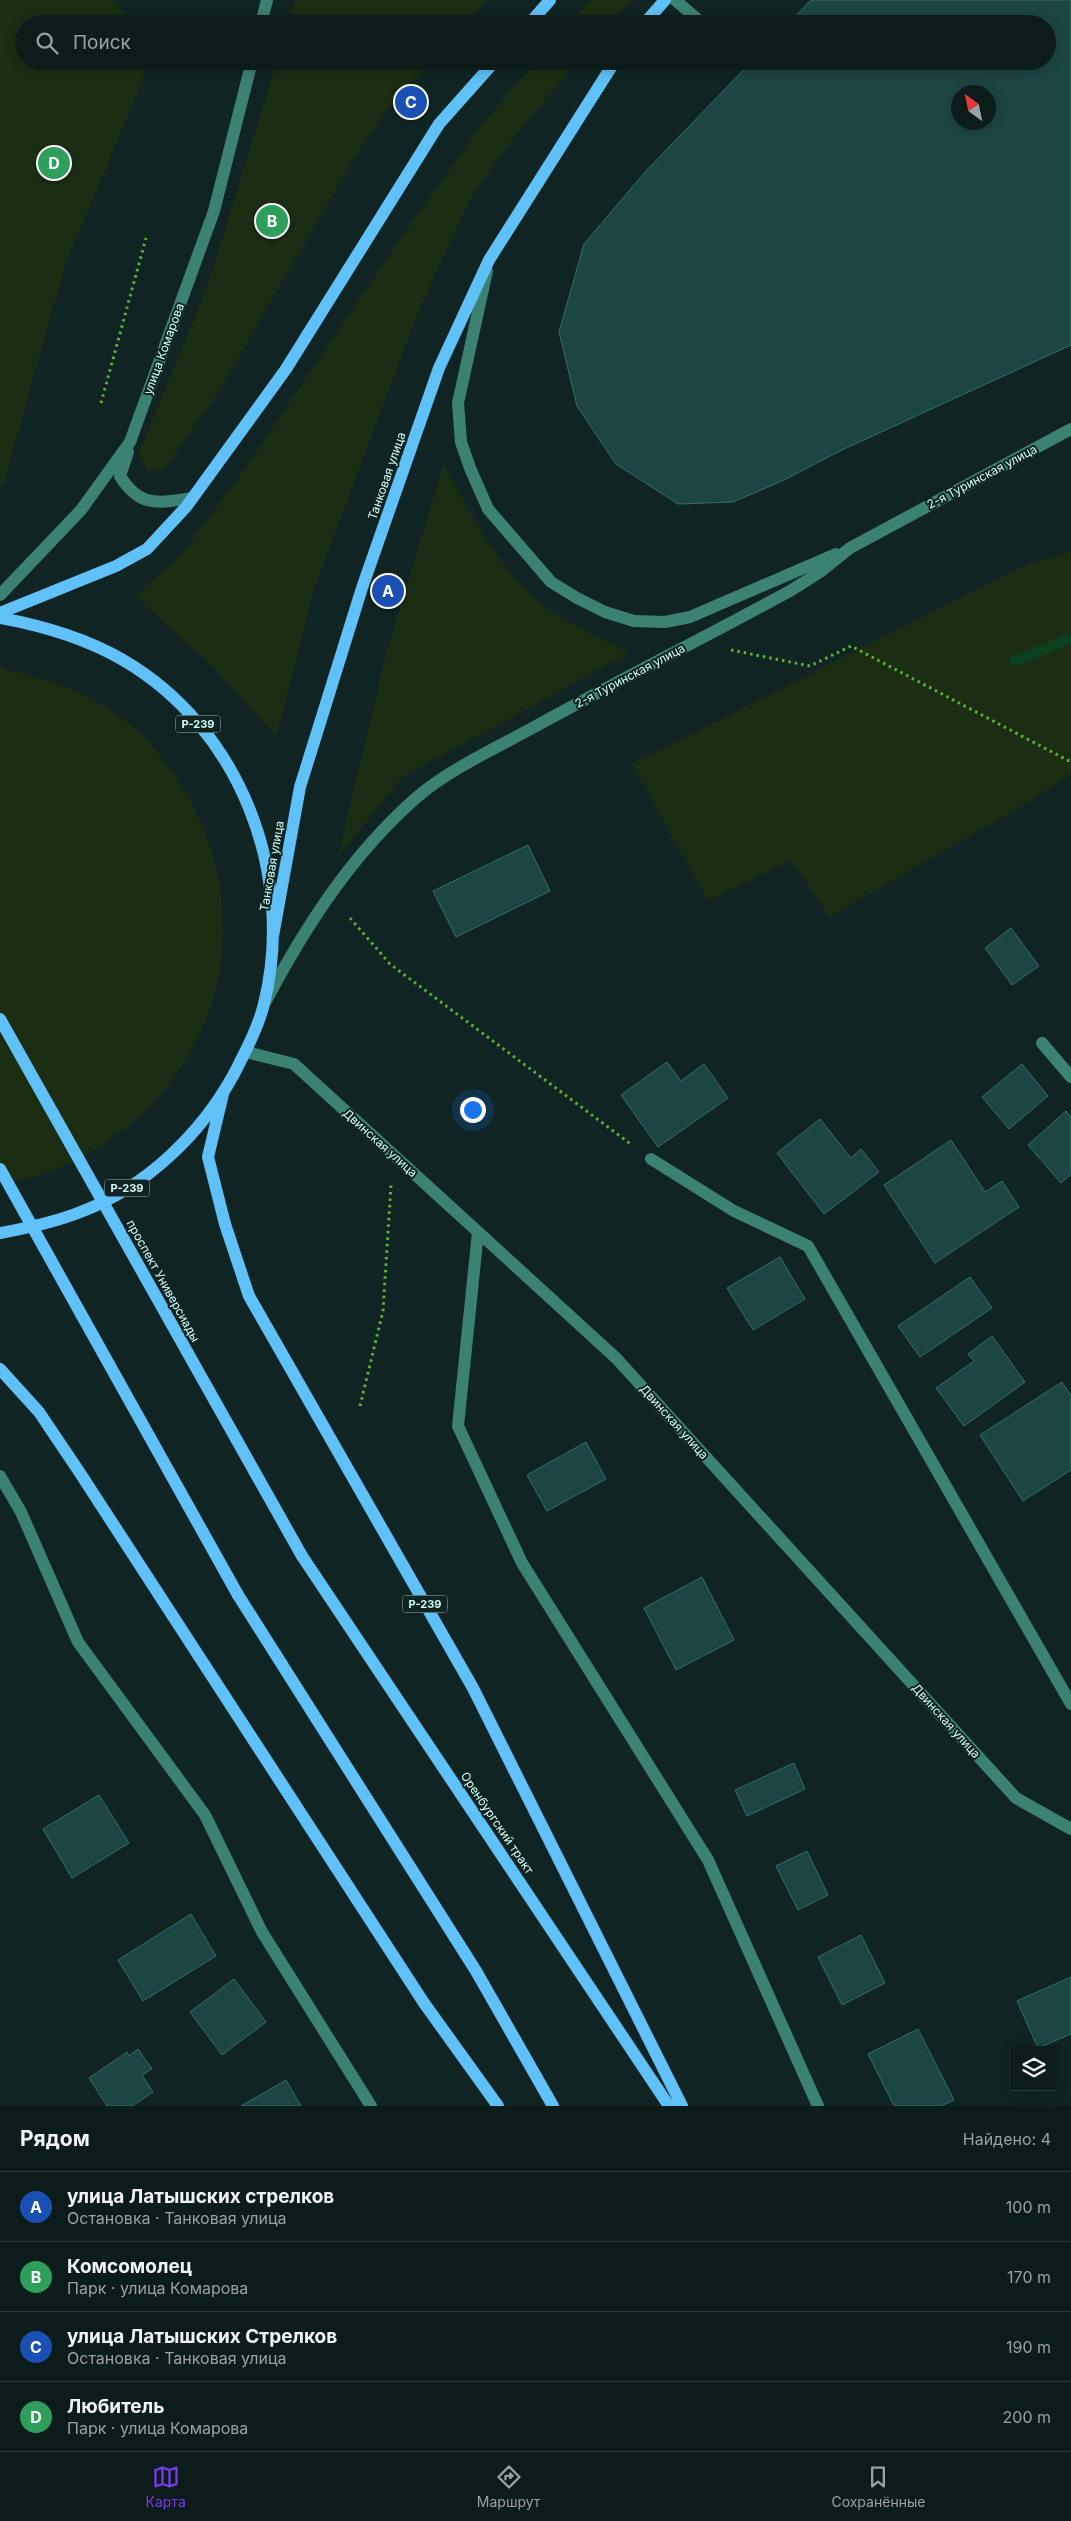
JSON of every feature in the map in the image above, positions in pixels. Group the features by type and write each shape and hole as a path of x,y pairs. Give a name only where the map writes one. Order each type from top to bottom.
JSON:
{"main road":[{"path":"537,15 550,0"},
{"path":"652,15 665,0"},
{"path":"0,613 116,566 147,549 192,498 286,370 440,124 487,70"},
{"name":"Танковая улица","path":"273,936 300,787 362,588 440,368 489,260 609,70"},
{"name":"Р-239","path":"0,618 37,625 82,640 124,661 162,688 196,721 224,758 246,799 262,843 271,889 273,936 264,1005 246,1052 223,1094 196,1131 162,1162 125,1190 84,1210 41,1226 0,1233"},
{"name":"проспект Универсиады","path":"0,1019 302,1556"},
{"name":"Р-239","path":"223,1094 208,1157 225,1224 249,1296 473,1688 682,2106"},
{"path":"0,1169 238,1595 476,1971 553,2106"},
{"path":"0,1369 40,1412 424,2003 498,2106"},
{"name":"Оренбургский тракт","path":"302,1556 669,2106"}],"street":[{"path":"263,15 267,0"},
{"path":"675,0 692,15"},
{"name":"улица Комарова","path":"0,595 81,510 130,442 214,211 250,70"},
{"path":"489,260 458,403 461,442 488,509 551,582 605,612 634,621 665,622 690,617 850,548"},
{"name":"2-я Туринская улица","path":"264,1005 310,922 335,888 393,818 418,796 482,756 790,591 820,572 850,548 1071,430"},
{"path":"130,442 120,476 136,496 152,502 192,498"},
{"path":"1042,1043 1071,1077"},
{"name":"Двинская улица","path":"246,1052 294,1064 616,1358 1016,1798 1071,1828"},
{"path":"651,1159 734,1211 808,1246 1071,1704"},
{"path":"478,1232 458,1426 522,1563 708,1860 818,2106"},
{"path":"0,1476 21,1512 78,1642 205,1815 262,1932 371,2106"}],"path":[{"path":"100,403 146,238"},
{"path":"726,649 810,666 851,646 1071,762"},
{"path":"350,918 390,964 651,1159"},
{"path":"360,1406 384,1311 391,1180"}],"green space":[{"path":"0,0 114,0 125,15 15,15 15,70 147,70 65,265 3,486 0,482"},
{"path":"296,0 486,0 473,15 292,15"},
{"path":"590,0 632,0 618,15 578,15"},
{"path":"274,70 423,70 388,109 354,158 219,391 164,469 148,472 138,455 208,285"},
{"path":"529,70 570,70 507,146 469,201 434,277 414,323 314,589 276,736 214,668 135,596 181,555 239,477 398,242 482,124"},
{"path":"444,463 489,543 503,563 534,597 560,617 629,653 401,778 338,857 386,654"},
{"path":"1071,552 1071,773 1029,802 829,917 791,860 708,901 632,764 1021,567"},
{"path":"0,668 37,677 74,690 107,708 138,732 175,777 202,826 218,878 223,932 217,985 199,1036 170,1083 129,1125 85,1155 52,1171 18,1181 0,1183"}],"building":[{"path":"811,0 1071,0 1071,345 842,450 782,481 733,502 678,504 616,464 577,406 559,332 584,244 645,172 743,70 1056,70 1056,15 797,15"},
{"path":"528,845 550,891 456,937 433,891"},
{"path":"1011,928 1039,966 1012,985 985,948"},
{"path":"667,1062 681,1081 704,1064 728,1098 658,1147 621,1095"},
{"path":"1022,1064 1048,1096 1009,1129 982,1097"},
{"path":"1066,1111 1071,1117 1071,1174 1061,1183 1028,1145"},
{"path":"820,1119 851,1158 861,1149 879,1172 824,1214 777,1153"},
{"path":"951,1140 985,1192 1002,1181 1019,1207 935,1263 884,1185"},
{"path":"780,1257 805,1299 753,1330 727,1288"},
{"path":"970,1277 992,1308 920,1357 898,1326"},
{"path":"992,1336 1025,1382 964,1426 936,1388 974,1361 968,1354"},
{"path":"1062,1382 1071,1396 1071,1470 1023,1501 980,1435"},
{"path":"586,1442 606,1479 547,1511 527,1475"},
{"path":"702,1577 734,1640 676,1670 644,1608"},
{"path":"794,1763 805,1789 747,1816 735,1790"},
{"path":"99,1795 129,1843 72,1878 43,1829"},
{"path":"807,1851 828,1895 798,1910 776,1866"},
{"path":"191,1914 216,1956 143,2001 118,1960"},
{"path":"861,1935 885,1983 842,2005 818,1957"},
{"path":"1071,1977 1071,2034 1043,2046 1037,2046 1017,2001"},
{"path":"234,1979 266,2022 222,2055 190,2012"},
{"path":"918,2029 954,2100 941,2106 894,2106 868,2054"},
{"path":"138,2049 152,2069 142,2075 153,2092 132,2106 107,2106 89,2078 127,2052 129,2056"},
{"path":"286,2080 301,2106 241,2106"}],"waterway":[{"path":"1015,661 1071,638"}],"place":[{"name":"улица Латышских Стрелков","path":"411,102"},
{"name":"Любитель","path":"54,163"},
{"name":"Комсомолец","path":"272,221"},
{"name":"улица Латышских стрелков","path":"388,591"}]}
